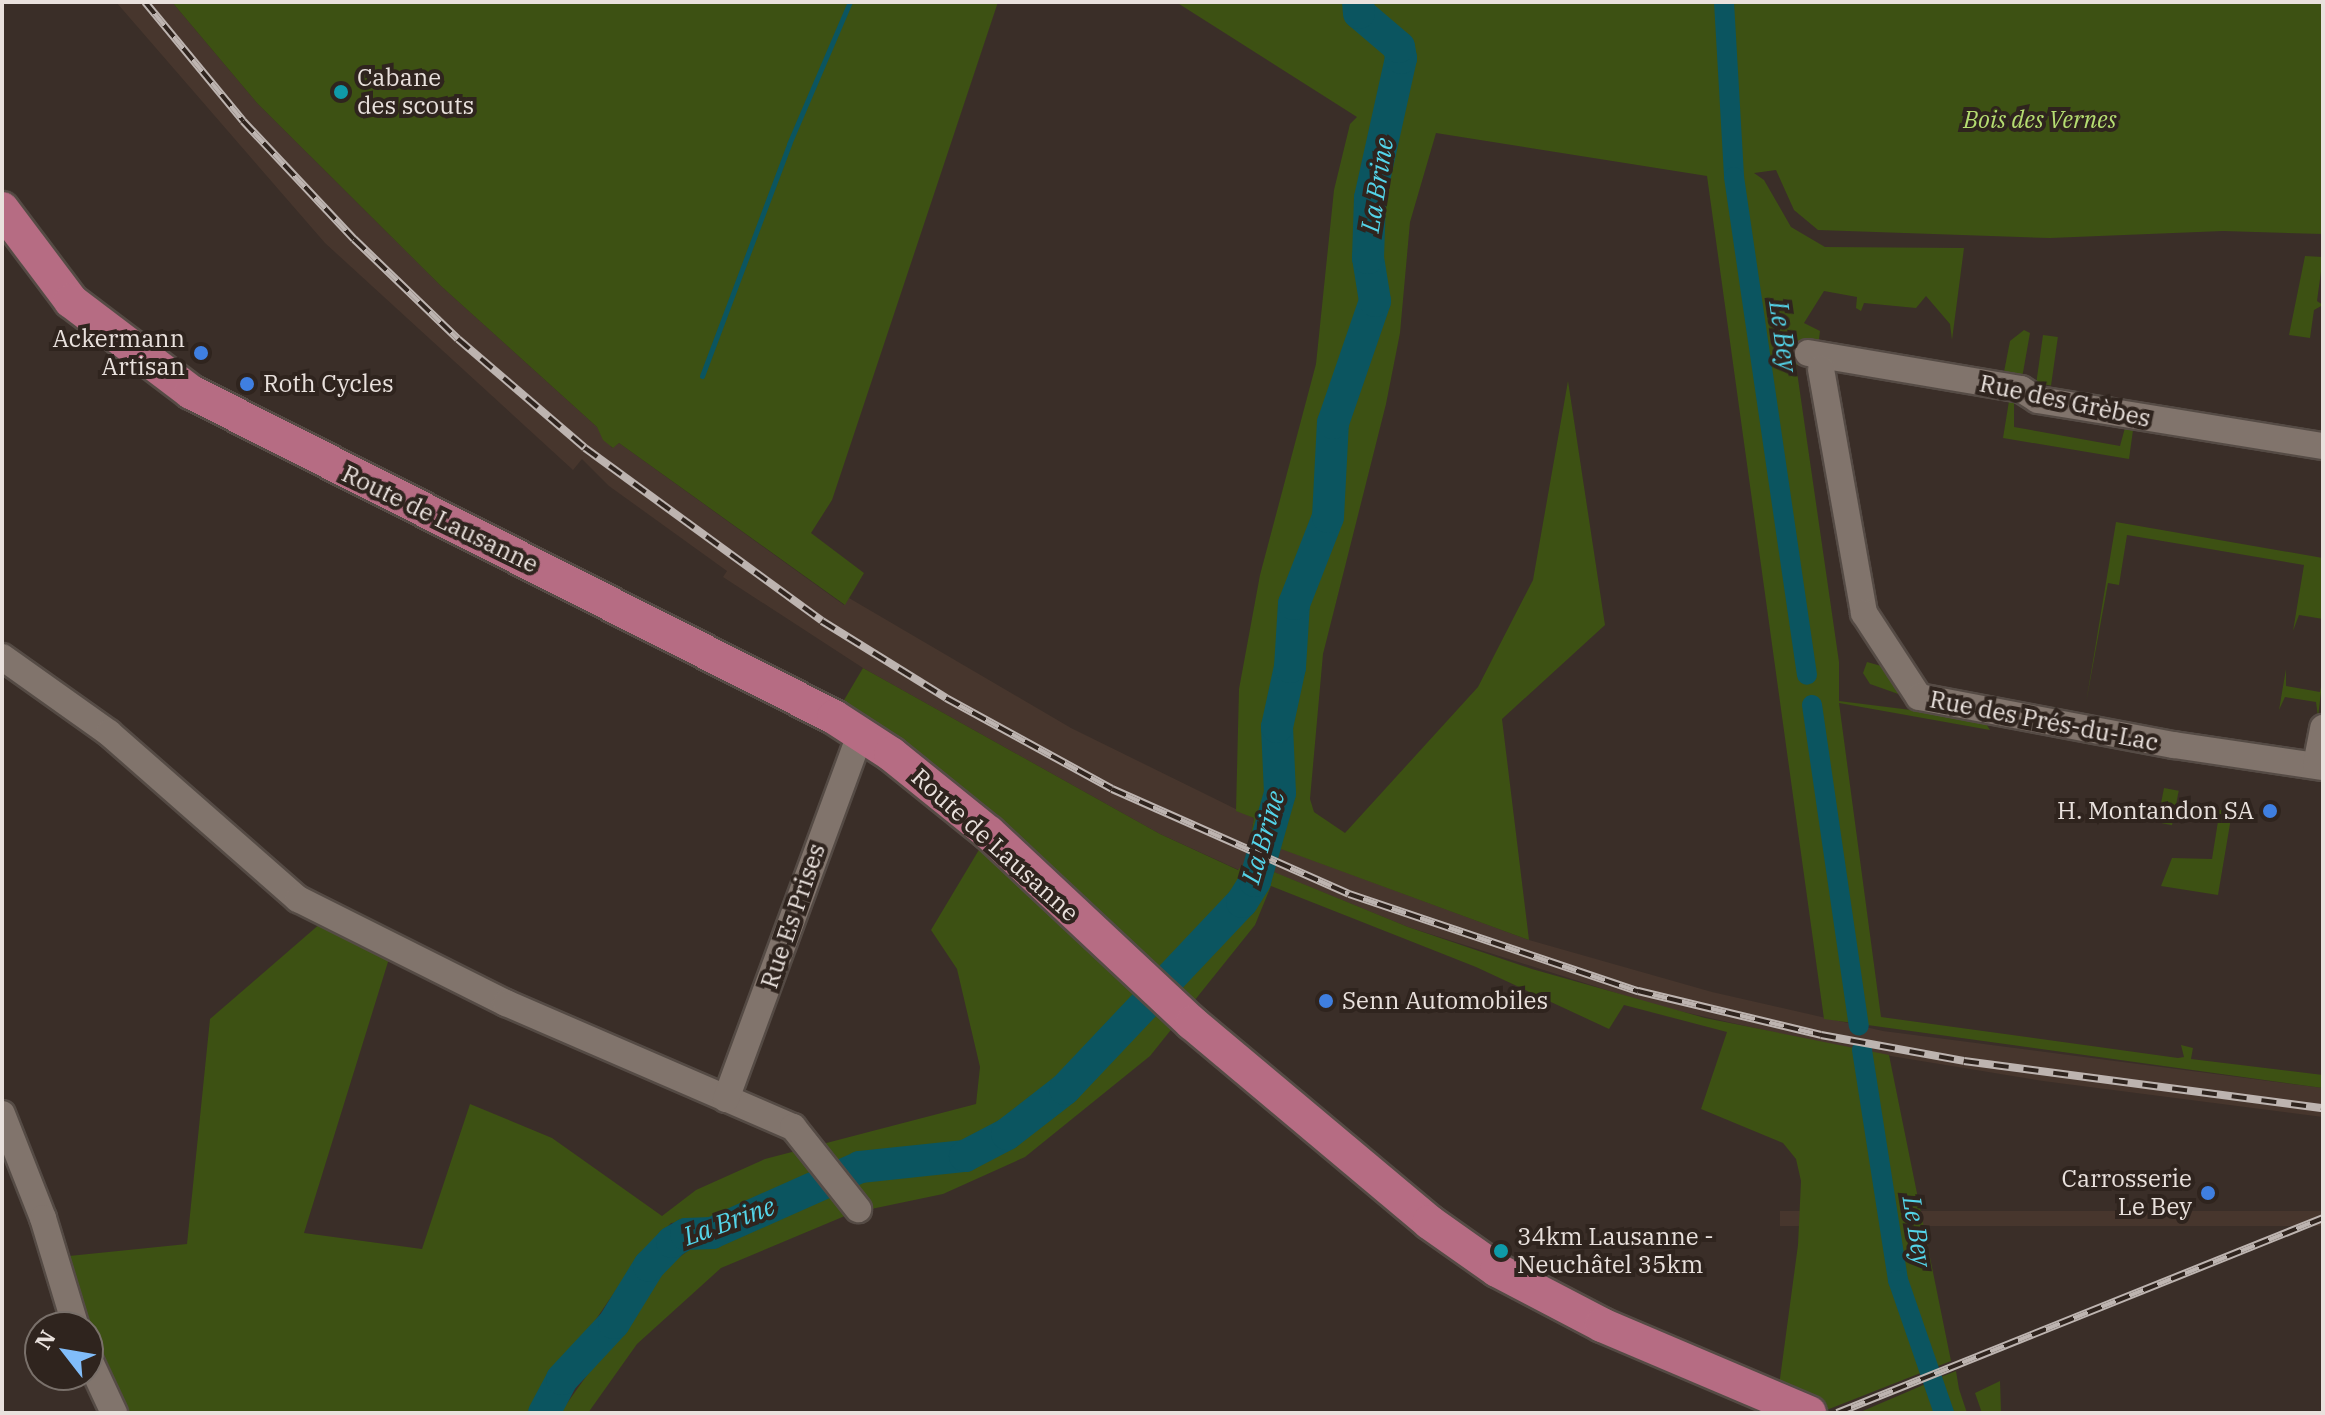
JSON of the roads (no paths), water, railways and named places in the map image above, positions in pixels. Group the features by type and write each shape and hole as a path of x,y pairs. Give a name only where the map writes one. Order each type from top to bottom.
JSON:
{"main road":[{"name":"Route de Lausanne","path":"2,211 71,301 191,392 860,734 952,801 1178,1011 1429,1222 1497,1270 1602,1325 1809,1413"}],"street":[{"name":"Rue des Grèbes","path":"1814,361 2021,389 2038,400 2323,446"},
{"name":"Rue des Prés-du-Lac","path":"1814,361 1864,613 1919,697 2166,744 2319,766"},
{"path":"2,657 109,733 298,899 359,932 793,1127 858,1209"},
{"path":"2319,766 2323,728"},
{"name":"Rue Es Prises","path":"726,1099 860,734"},
{"path":"2,1114 43,1218 71,1311"},
{"path":"104,1391 114,1413"}],"waterway":[{"path":"702,376 789,144 850,2"},
{"name":"La Brine","path":"544,1413 562,1379 614,1323 649,1266 672,1242 686,1234 712,1233 860,1167 965,1156 1007,1134 1065,1089 1242,902 1255,881 1280,793 1277,727 1290,667 1294,604 1328,517 1333,423 1375,301 1368,258 1370,198 1401,58 1399,47 1359,13 1358,2"},
{"name":"Le Bey","path":"1724,2 1734,177 1807,675"},
{"name":"Le Bey","path":"1812,705 1859,1026"},
{"name":"Le Bey","path":"1862,1050 1898,1280 1944,1413"}],"railway":[{"path":"145,2 243,121 354,239 458,339 585,448 822,621 946,698 1112,789 1349,894 1638,991 1821,1035 1964,1061 2323,1108"},
{"path":"1837,1413 2323,1218"}],"place":[{"name":"Cabane des scouts","path":"341,92"},
{"name":"Ackermann Artisan","path":"201,353"},
{"name":"Roth Cycles","path":"247,384"},
{"name":"H. Montandon SA","path":"2270,811"},
{"name":"Senn Automobiles","path":"1326,1001"},
{"name":"Carrosserie Le Bey","path":"2208,1193"},
{"name":"34km Lausanne - Neuchâtel 35km","path":"1501,1251"}],"park label":[{"name":"Bois des Vernes","path":"2040,120"}]}
